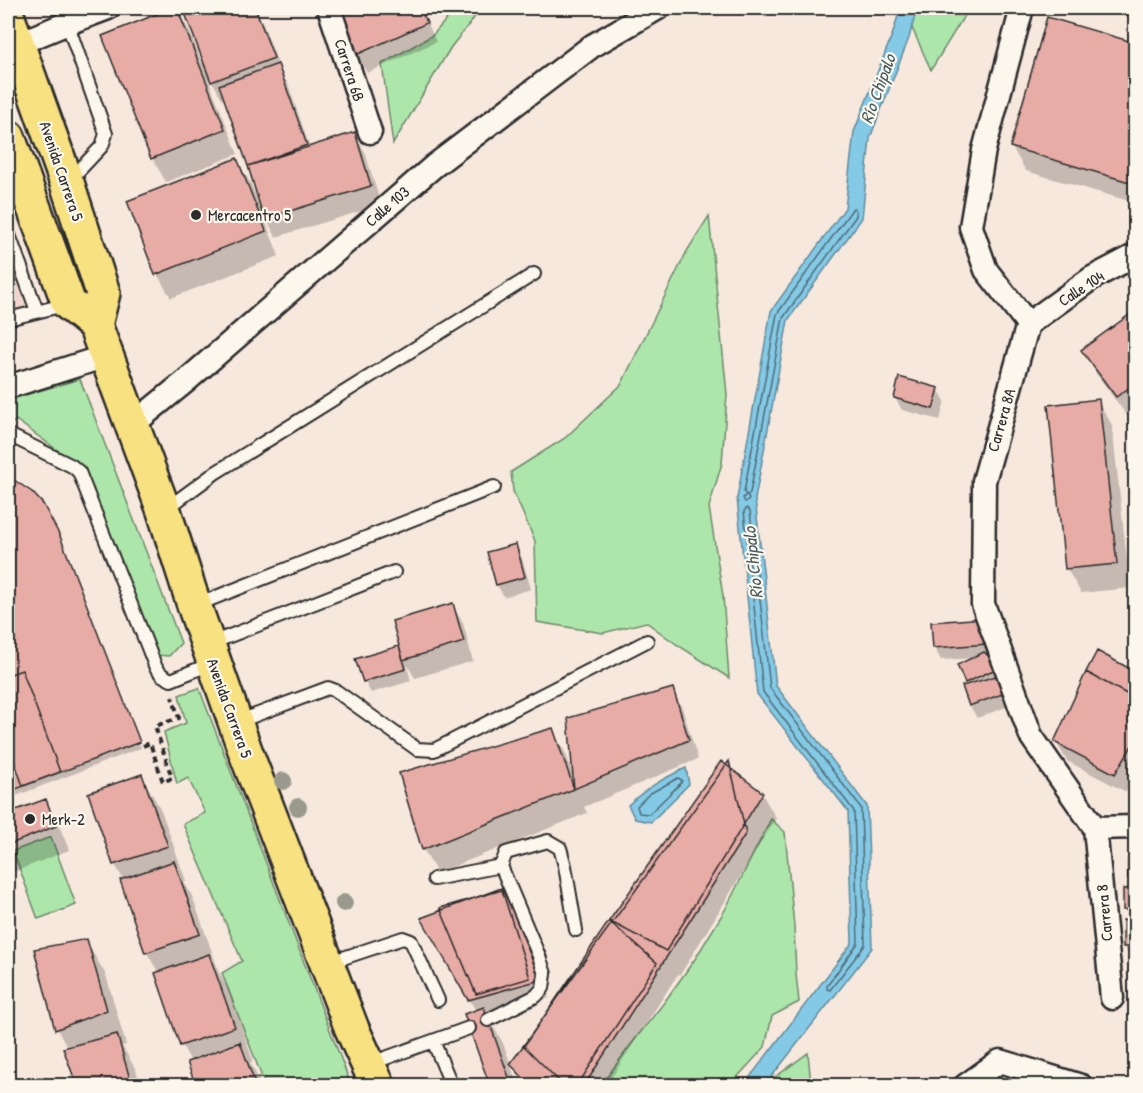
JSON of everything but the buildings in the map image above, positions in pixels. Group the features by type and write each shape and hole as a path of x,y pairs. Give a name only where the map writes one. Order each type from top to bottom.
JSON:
{"main road":[{"name":"Avenida Carrera 5","path":"12,31 67,183 103,293 95,326"},
{"name":"Avenida Carrera 5","path":"8,137 69,304 95,326 164,511 194,605 236,722 352,1029 373,1075"}],"street":[{"path":"12,31 65,15 108,8"},
{"name":"Carrera 6B","path":"329,8 370,132"},
{"name":"Calle 103","path":"132,425 434,166 592,46 658,8"},
{"path":"1022,8 984,150 971,227 986,270 1028,324"},
{"name":"Calle 104","path":"1028,324 1092,278 1136,255"},
{"name":"Carrera 8A","path":"1028,324 984,482 983,604 1031,736 1095,828"},
{"path":"8,387 106,356"},
{"path":"1095,828 1136,827"},
{"name":"Carrera 8","path":"1095,828 1112,998"},
{"path":"965,1086 1000,1060 1081,1086"}],"lane":[{"path":"65,15 106,134 102,146 67,183"},
{"path":"8,232 37,311"},
{"path":"164,511 215,473 534,274"},
{"path":"8,319 69,304"},
{"path":"8,436 72,466 79,472 156,668 171,680 211,653 394,572"},
{"path":"194,605 494,487"},
{"path":"236,722 328,688 336,690 417,749 434,750 647,641"},
{"path":"488,1020 536,996 543,988 544,974 539,956 501,866 506,853 548,841 560,848 576,930"},
{"path":"434,879 501,866"},
{"path":"327,964 404,938 411,941 438,1000"},
{"path":"373,1075 433,1041 469,1028"},
{"path":"433,1041 452,1086"}],"path":[{"path":"143,746 150,743 163,782 172,778 155,726 179,718 169,691"}],"shaded area":[{"path":"20,282 28,318 8,322 8,287"}],"green space":[{"path":"442,8 482,8 451,47 393,144 382,64 433,35 450,15"},
{"path":"903,8 969,8 931,70"},
{"path":"709,216 727,394 722,463 709,507 723,596 729,678 646,622 603,633 537,622 535,541 513,491 511,472 565,438 621,385 687,251"},
{"path":"80,379 181,643 169,656 156,655 79,466 16,420 8,428 8,400"},
{"path":"199,688 351,1085 265,1085 222,973 242,961 183,824 205,813 188,778 177,784 164,732 186,723 179,695"},
{"path":"771,819 785,832 799,1002 772,1016 765,1047 730,1085 601,1085 695,959 725,910"},
{"path":"51,837 76,905 38,919 13,851"},
{"path":"808,1053 811,1085 765,1085 766,1084"}],"water":[{"name":"Río Chipalo","path":"900,8 917,8 909,38 870,138 862,218 788,320 755,499 776,686 867,806 872,948 765,1085 744,1085 852,943 848,811 757,694 737,498 771,311 845,208 854,132 894,30"},
{"path":"686,768 689,784 651,822 635,819 628,805 656,784"}],"place":[{"name":"Mercacentro 5","path":"196,215"},
{"name":"Merk-2","path":"30,819"}]}
